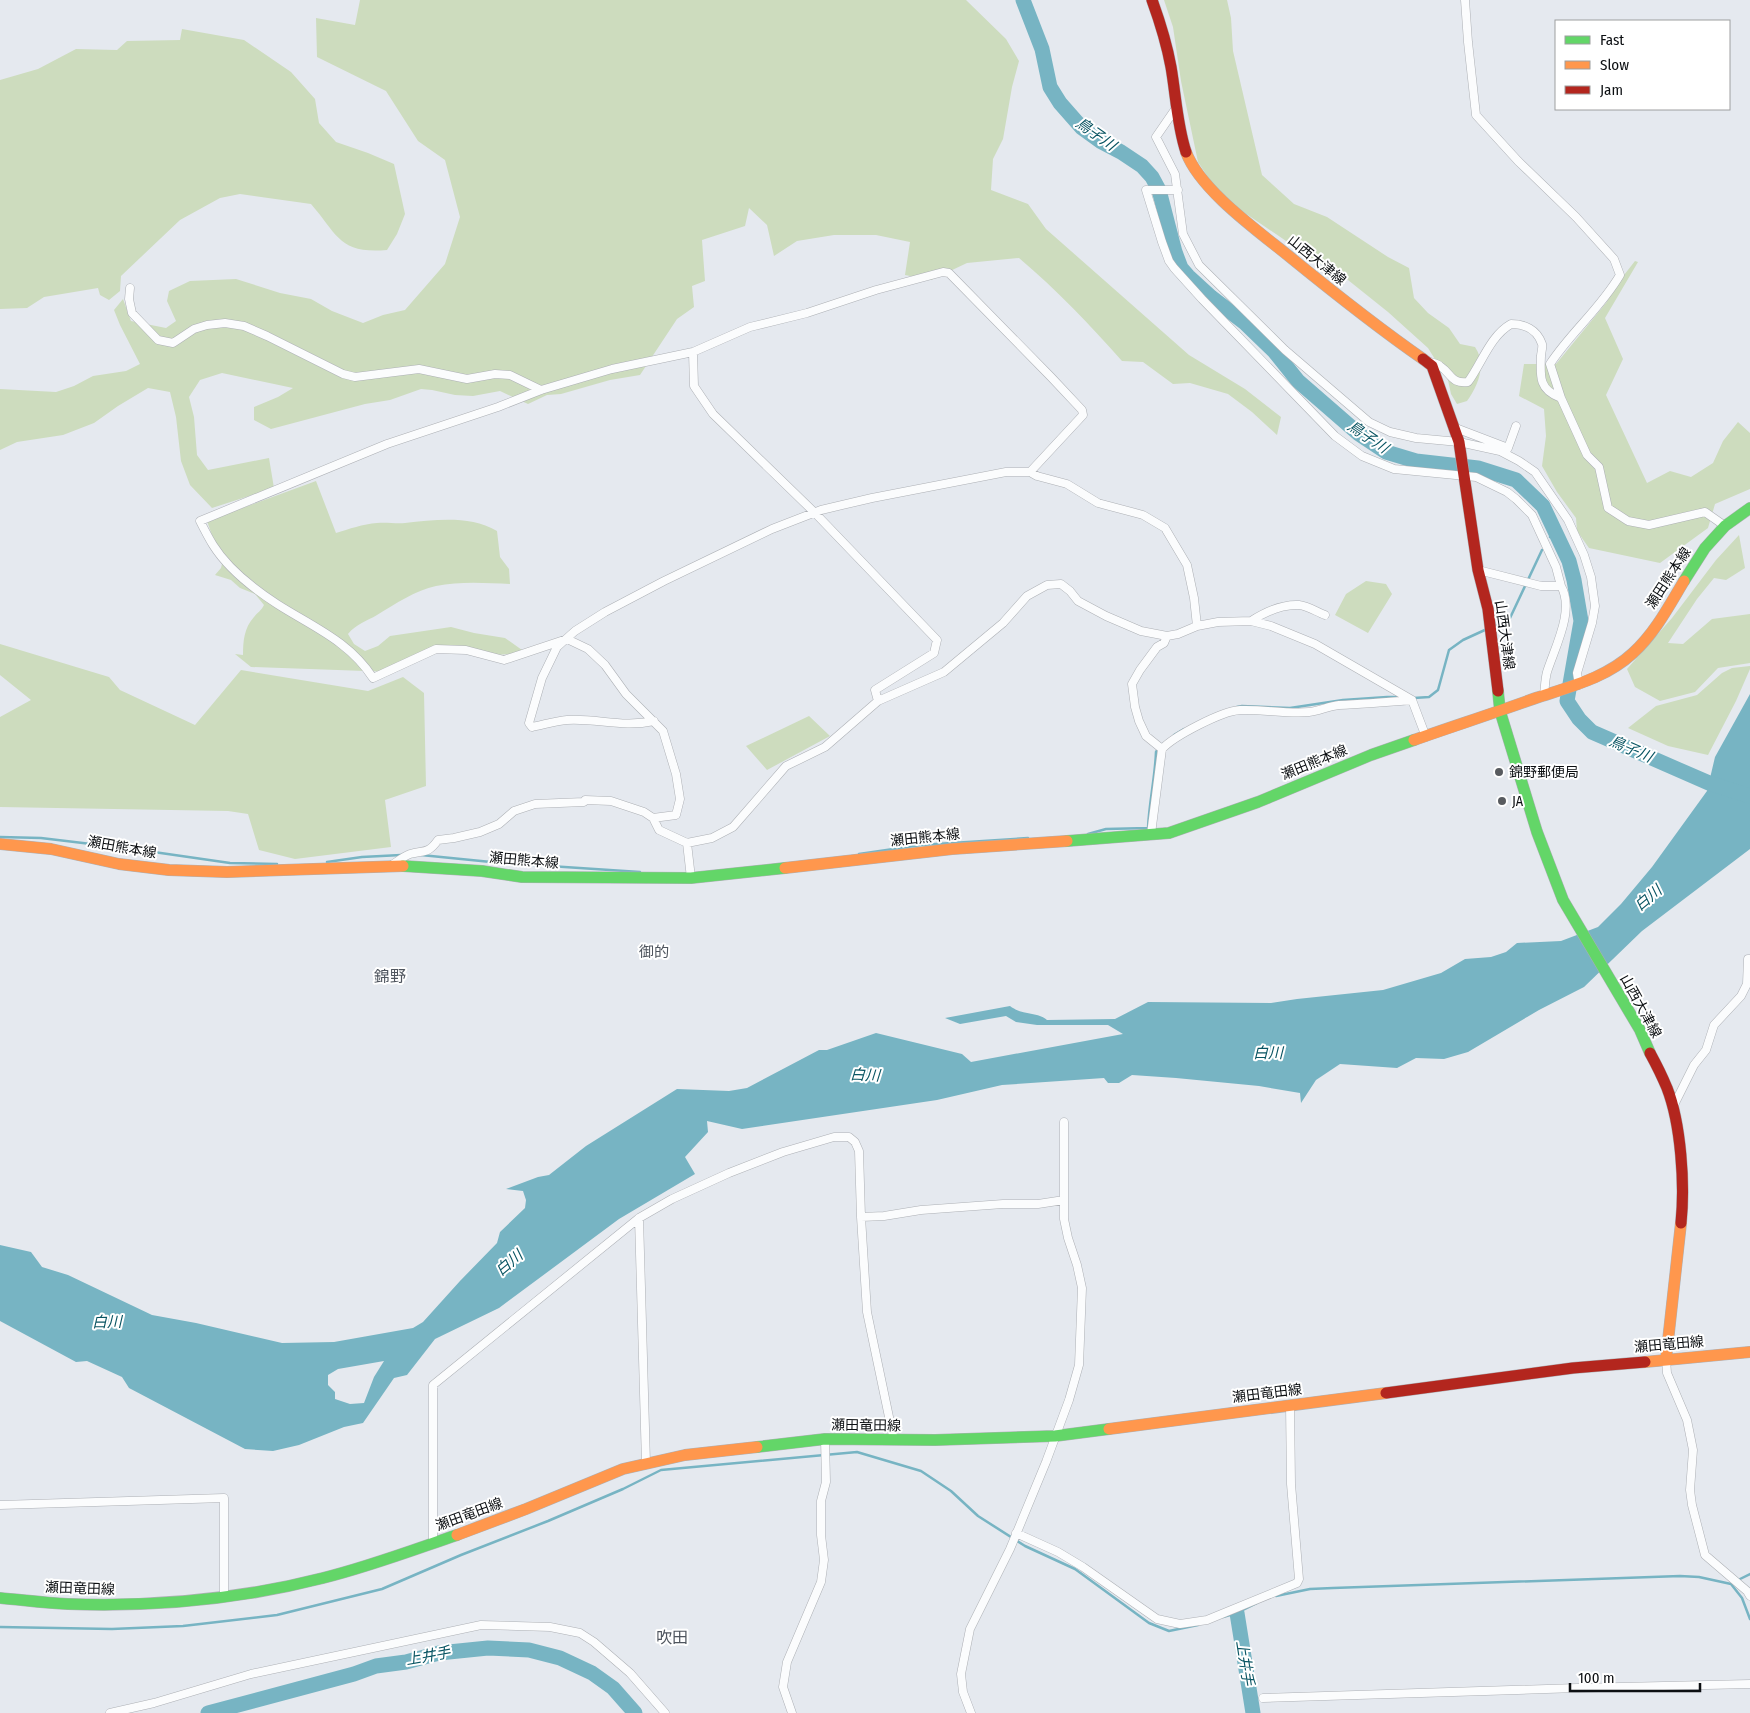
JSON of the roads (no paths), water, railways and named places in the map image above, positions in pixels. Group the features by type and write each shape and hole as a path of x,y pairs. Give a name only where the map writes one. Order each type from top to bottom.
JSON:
{"main road":[{"name":"山西大津線","path":"1152,0 1166,44 1176,108 1188,156 1211,189 1253,227 1326,287 1369,321 1432,366 1459,445 1478,570 1488,610 1500,710 1537,832 1563,900 1640,1030 1673,1109 1679,1140 1683,1206 1666,1359"},
{"name":"瀬田熊本線","path":"0,844 51,849 119,864 169,870 227,872 391,865 482,871 522,877 691,878 952,849 1169,834 1258,802 1371,756 1500,710 1579,685 1617,666 1634,652 1656,626 1705,548 1725,526 1750,508"},
{"name":"瀬田竜田線","path":"0,1598 67,1604 126,1604 224,1597 266,1591 325,1578 433,1543 526,1510 594,1479 622,1469 685,1455 825,1439 897,1440 1055,1436 1573,1368 1750,1352"}],"street":[{"path":"1465,0 1476,115 1518,161 1576,217 1614,259 1620,275 1610,293 1563,344 1550,364 1562,398 1587,455 1599,467 1608,508 1628,521 1649,525 1705,512 1725,526"},
{"path":"1176,108 1156,137 1175,174 1183,234 1199,265 1285,350 1369,422 1390,432 1416,438 1500,451 1534,472 1568,520 1584,555 1591,577 1595,606 1592,623 1577,673 1579,685"},
{"path":"1176,190 1146,190 1169,261 1202,299 1335,436 1362,456 1394,469 1464,474 1476,477 1507,492 1532,515 1566,594 1561,634 1546,675 1544,696"},
{"path":"653,818 676,815 680,799 676,774 663,731 626,694 605,664 588,649 566,639 504,660 466,650 436,649 373,678 364,665 346,646 277,604 253,587 232,568 214,546 200,521 386,444 498,407 541,390 612,369 693,352 750,327 807,313 895,284 943,272 949,273 1082,410 1083,414 1078,421 1030,472"},
{"path":"130,288 129,299 132,313 158,340 173,343 194,329 225,324 244,326 343,374 355,377 419,369 467,379 494,374 510,375 541,390"},
{"path":"1424,360 1439,364 1454,380 1460,383 1468,382 1500,332 1510,324 1522,324 1530,328 1542,344 1540,371 1545,388 1551,394 1562,398"},
{"path":"693,352 694,386 713,414 815,514 937,640 934,653 875,690 878,701"},
{"path":"1453,427 1508,448 1516,426"},
{"path":"654,722 627,725 566,720 532,727 529,724 542,678 557,647 575,631 605,612 664,581 772,529 815,514 821,510 1006,472 1030,472 1037,476 1067,484 1098,503 1142,514 1165,528 1187,565 1194,598 1197,626"},
{"path":"1478,570 1541,586 1561,586"},
{"path":"391,865 410,854 425,852 432,848 438,840 480,832 499,824 514,811 534,804 584,802 585,800 611,801 644,812 653,818 659,830 687,844 712,838 733,827 786,766 825,747 878,701 944,672 1003,623 1027,596 1047,585 1061,584 1070,590 1078,601 1106,616 1141,631 1168,636 1197,626 1218,622 1251,620 1271,626 1314,644 1412,700 1426,737"},
{"path":"1251,620 1264,612 1287,606 1301,605 1325,615"},
{"path":"1162,749 1146,736 1135,706 1132,684 1157,647 1164,643 1168,636"},
{"path":"1151,834 1162,749 1184,733 1216,717 1238,710 1311,712 1337,705 1412,700"},
{"path":"687,844 691,878"},
{"path":"1673,1109 1694,1066 1706,1050 1714,1025 1741,996 1747,984 1748,959 1750,959"},
{"path":"971,1713 963,1692 961,1674 970,1629 1012,1544 1069,1400 1079,1365 1082,1288 1064,1219 1064,1122"},
{"path":"433,1543 433,1385 639,1218 680,1195 729,1173 783,1152 834,1137 849,1136 855,1142 859,1151 860,1216 866,1312 893,1436 897,1440"},
{"path":"860,1216 884,1216 922,1210 1003,1204 1038,1204 1064,1200"},
{"path":"639,1218 646,1463"},
{"path":"1666,1359 1667,1372 1687,1420 1693,1450 1690,1490 1702,1548 1705,1555 1747,1591 1750,1596"},
{"path":"1016,1534 1058,1552 1075,1562 1157,1619 1180,1624 1207,1620 1297,1582 1299,1578 1291,1484 1290,1405"},
{"path":"792,1713 783,1687 787,1662 820,1582 824,1560 821,1536 821,1501 826,1482 825,1439"},
{"path":"0,1505 224,1498 224,1597"},
{"path":"110,1713 154,1703 251,1674 481,1625 550,1627 580,1634 594,1642 630,1672 665,1713"},
{"path":"1263,1698 1750,1684"}],"water":[{"name":"白川","path":"1750,694 1750,849 1642,931 1584,987 1539,1010 1468,1052 1444,1059 1416,1058 1397,1068 1340,1064 1316,1080 1301,1103 1300,1093 1259,1086 1132,1075 1119,1083 1108,1083 1104,1078 1002,1085 937,1100 742,1129 707,1121 708,1132 685,1157 695,1174 619,1219 499,1308 435,1339 407,1375 394,1378 363,1423 344,1427 299,1445 273,1451 245,1449 129,1388 122,1377 87,1361 76,1362 0,1321 0,1245 31,1252 42,1267 68,1275 152,1315 282,1343 334,1342 413,1328 423,1322 497,1243 500,1232 525,1208 526,1200 523,1191 506,1189 538,1177 549,1175 586,1146 677,1089 729,1091 747,1088 819,1050 827,1050 876,1033 962,1054 971,1062 1123,1034 1108,1025 1037,1025 1016,1022 1006,1016 960,1024 945,1018 1010,1006 1020,1011 1039,1015 1047,1020 1115,1019 1148,1002 1271,1003 1383,990 1441,973 1465,959 1491,957 1506,952 1517,943 1561,941 1598,927 1621,904 1652,867 1707,791 1715,757","holes":["384,1361 374,1377 364,1403 350,1404 335,1399 335,1392 328,1385 328,1375 338,1369"]}],"waterway":[{"name":"鳥子川","path":"1023,0 1042,49 1050,87 1060,103 1082,128 1142,166 1152,177 1159,190 1175,252 1181,268 1188,276 1211,297 1245,323 1274,351 1298,381 1359,434 1386,452 1416,461 1478,468 1516,480 1543,506 1569,561 1581,621 1567,701 1579,719 1592,732 1709,783 1750,796"},
{"name":"鳥子川","path":"1550,537 1555,530"},
{"path":"1495,626 1510,618 1542,550"},
{"path":"1414,698 1429,697 1438,690 1449,650 1463,640 1487,629"},
{"path":"1237,707 1290,708 1343,700 1401,697"},
{"path":"1174,735 1184,729"},
{"path":"1088,834 1106,829 1148,828 1156,752 1158,749"},
{"path":"0,837 41,838 230,863 277,864"},
{"path":"859,854 921,845 1028,838"},
{"path":"327,862 362,857 401,855"},
{"path":"421,855 491,862 640,872"},
{"path":"0,1627 112,1629 183,1626 277,1615 382,1589 461,1555 548,1521 623,1489 661,1470 857,1452 921,1471 951,1491 978,1516 1025,1546 1075,1569 1149,1623 1169,1631 1198,1625"},
{"path":"1738,1580 1750,1574"},
{"path":"1276,1596 1310,1589 1680,1576 1733,1583"},
{"path":"1731,1584 1742,1598 1750,1619"},
{"name":"上井手","path":"1223,1617 1237,1613 1257,1603"},
{"name":"上井手","path":"1237,1613 1253,1713"},
{"name":"上井手","path":"208,1713 354,1674 376,1666 406,1662 439,1653 488,1648 529,1650 560,1658 592,1673 613,1688 635,1713"}],"place":[{"name":"錦野郵便局","path":"1499,772"},
{"name":"JA","path":"1502,801"}],"district":[{"name":"御的","path":"654,952"},
{"name":"錦野","path":"390,976"},
{"name":"吹田","path":"672,1637"}]}
